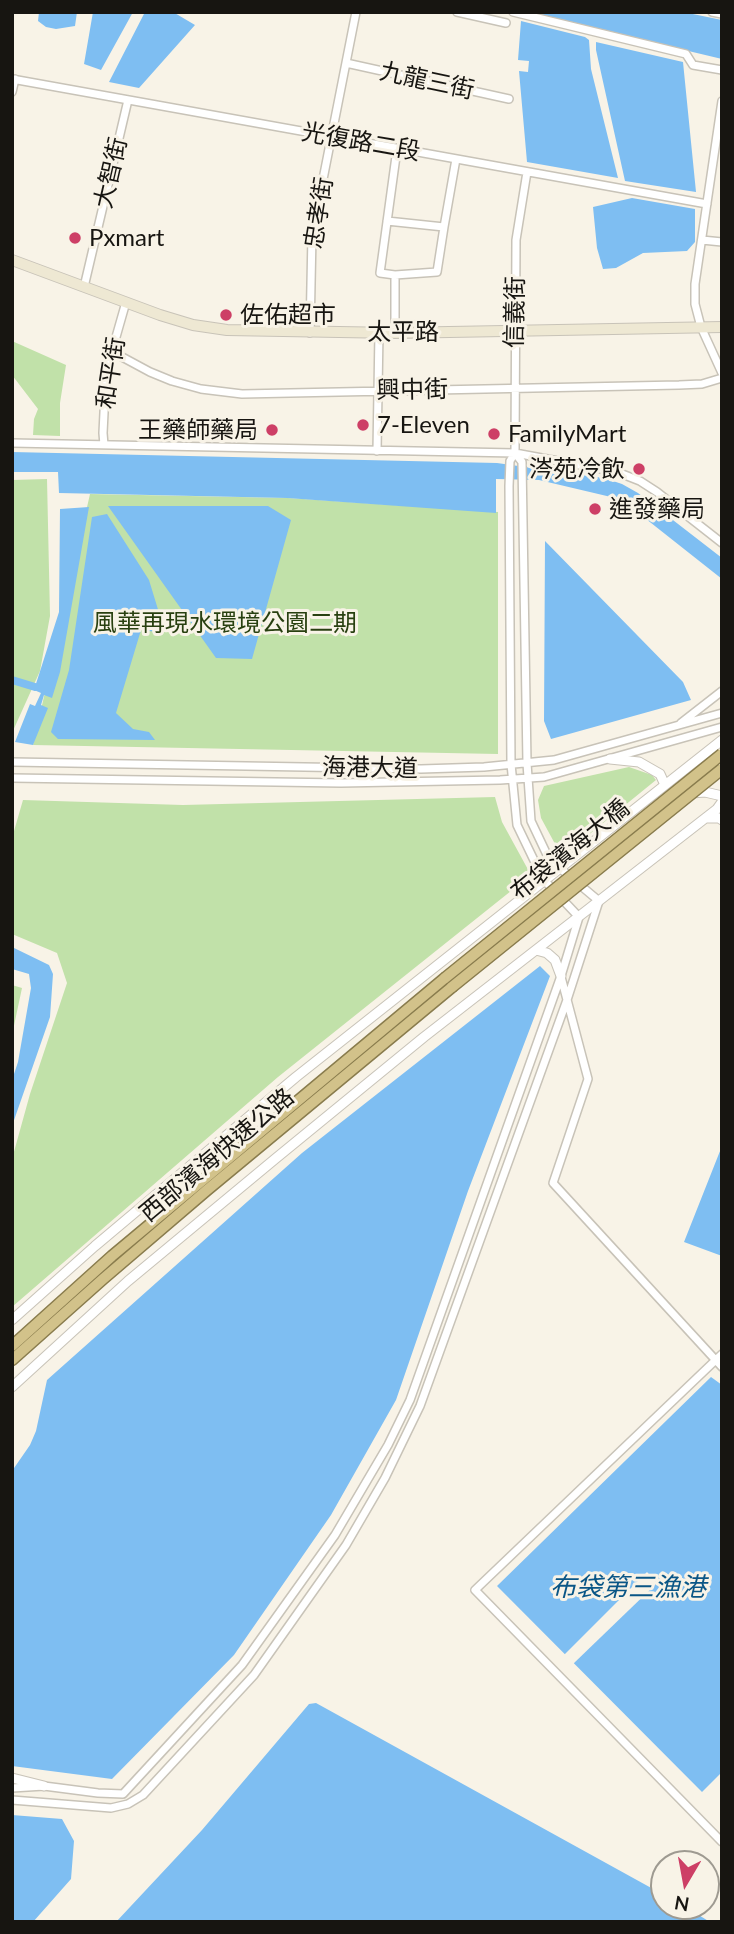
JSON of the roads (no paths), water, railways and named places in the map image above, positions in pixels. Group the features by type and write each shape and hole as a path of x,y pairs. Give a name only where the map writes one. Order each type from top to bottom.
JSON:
{"highway":[{"name":"布袋濱海大橋","path":"449,983 722,754"},
{"name":"布袋濱海大橋","path":"449,983 722,769"},
{"name":"西部濱海快速公路","path":"12,1346 122,1247 449,983"},
{"name":"西部濱海快速公路","path":"12,1360 449,983"},
{"path":"12,1340 41,1318"}],"main road":[{"name":"太平路","path":"12,260 193,325 228,330 396,333 722,327"}],"street":[{"name":"忠孝街","path":"310,333 312,235 356,12"},
{"path":"457,12 506,23"},
{"path":"513,12 686,54 693,65 722,70"},
{"path":"712,12 722,14"},
{"name":"九龍三街","path":"346,63 509,99"},
{"path":"12,92 14,79"},
{"name":"光復路二段","path":"14,79 707,204"},
{"name":"大智街","path":"84,287 128,100"},
{"path":"722,101 695,284 695,304 701,327 722,375"},
{"path":"397,149 380,273 396,275 437,272 456,159"},
{"path":"713,155 722,157"},
{"name":"信義街","path":"515,453 516,240 527,172"},
{"path":"387,221 444,227"},
{"path":"702,240 722,242"},
{"path":"396,275 396,333"},
{"name":"和平街","path":"104,445 106,372 126,302"},
{"path":"377,450 379,332"},
{"name":"興中街","path":"111,351 150,372 201,389 242,394 692,385 722,375"},
{"path":"12,443 515,453 617,472 640,481 722,543"},
{"path":"515,453 510,461 509,481 511,764 517,825 543,879 579,917"},
{"path":"515,453 522,462 527,762 531,821 549,859 599,901"},
{"path":"676,726 722,691"},
{"name":"海港大道","path":"12,762 421,769 511,764 554,760 722,713"},
{"name":"海港大道","path":"12,778 327,782 544,777 722,727"},
{"path":"12,1320 215,1144 543,879 722,740"},
{"path":"610,759 639,762 660,774 666,785"},
{"path":"648,799 664,794 705,792 722,796"},
{"path":"12,1387 138,1272 424,1037 707,817 722,802"},
{"path":"707,817 722,820"},
{"path":"12,1800 111,1808 128,1804 143,1796 254,1675 345,1545 385,1478 420,1406 599,901"},
{"path":"12,1778 44,1786 122,1794 242,1665 335,1535 388,1446 410,1400 561,976 579,917"},
{"path":"536,950 547,953 555,960 588,1079 553,1183 720,1360 475,1590 722,1842"},
{"path":"12,1788 44,1786"}],"water":[{"path":"39,12 77,12 75,26 56,29 46,27 38,21"},
{"path":"93,12 133,12 101,70 84,64"},
{"path":"145,12 173,12 195,25 139,88 109,82"},
{"path":"525,12 683,12 722,20 722,59"},
{"path":"521,21 589,40 591,69 618,178 527,162 519,71 528,72 529,61 518,60"},
{"path":"596,42 683,62 696,192 625,181"},
{"path":"632,198 695,209 695,242 687,251 643,253 616,268 603,269 597,248 593,207"},
{"path":"12,452 497,463 604,478 638,493 722,558 722,579 641,515 611,497 539,480 496,479 496,513 287,498 59,493 58,472 12,472"},
{"path":"108,506 268,506 291,520 252,659 216,658"},
{"path":"89,507 60,672 52,698 44,695 41,705 48,708 33,745 15,742 30,704 35,706 41,693 34,690 59,612 60,509"},
{"path":"107,514 149,580 160,616 157,632 141,630 116,713 133,729 149,732 155,740 58,739 51,732 69,670 92,517"},
{"path":"545,541 683,682 691,700 551,739 544,721"},
{"path":"12,947 49,965 53,974 50,1017 12,1126 12,1080 18,1062 31,988 29,974 12,969"},
{"path":"540,966 550,976 468,1191 396,1400 331,1515 234,1655 112,1779 12,1766 12,1471 36,1431 47,1380 302,1153"},
{"path":"722,1146 722,1256 684,1242"},
{"name":"布袋第三漁港","path":"711,1377 722,1385 722,1772 702,1792 497,1586"},
{"path":"316,1703 650,1887 650,1920 710,1922 116,1922 202,1830 309,1704"},
{"path":"12,1815 62,1819 74,1841 71,1879 33,1922 12,1922"}],"waterway":[{"path":"12,680 35,687"}],"place":[{"name":"Pxmart","path":"75,238"},
{"name":"佐佑超市","path":"226,315"},
{"name":"7-Eleven","path":"363,425"},
{"name":"王藥師藥局","path":"272,430"},
{"name":"FamilyMart","path":"494,434"},
{"name":"涔苑冷飲","path":"639,469"},
{"name":"進發藥局","path":"595,509"}],"park label":[{"name":"風華再現水環境公園二期","path":"225,623"}]}
